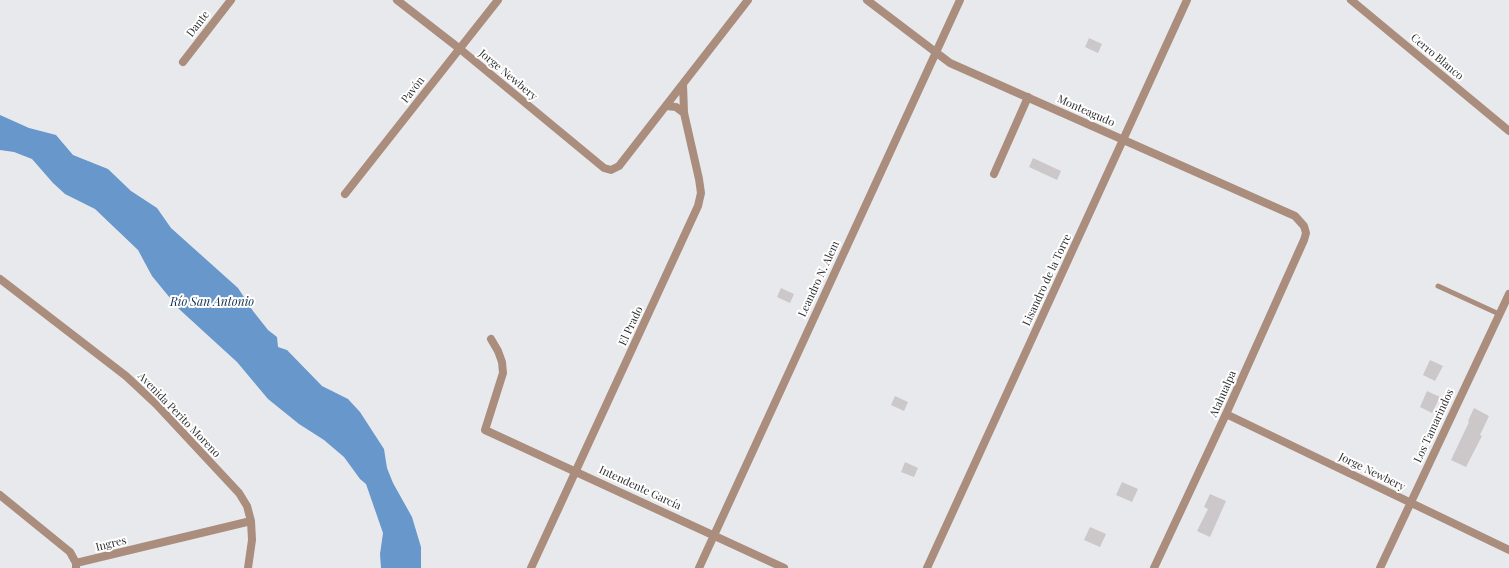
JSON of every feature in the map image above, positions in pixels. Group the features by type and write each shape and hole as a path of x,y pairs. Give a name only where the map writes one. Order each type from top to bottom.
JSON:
{"street":[{"name":"Dante","path":"183,62 231,0"},
{"name":"Jorge Newbery","path":"397,0 460,49 604,168 611,170 619,166 666,106"},
{"name":"Pavón","path":"345,194 498,0"},
{"path":"666,106 748,0"},
{"name":"Monteagudo","path":"867,0 950,63 1295,216 1304,226"},
{"name":"Leandro N. Alem","path":"699,568 960,0"},
{"name":"Lisandro de la Torre","path":"927,568 1187,0"},
{"name":"Cerro Blanco","path":"1351,0 1509,131"},
{"name":"El Prado","path":"532,568 698,206 701,193 684,113 683,84"},
{"path":"994,174 1028,97"},
{"path":"666,106 676,107 684,113"},
{"name":"Atahualpa","path":"1154,568 1226,414 1304,240 1306,233 1304,226"},
{"name":"Avenida Perito Moreno","path":"0,279 126,376 156,404 239,493 247,506 251,521 252,540 248,568"},
{"name":"Los Tamarindos","path":"1380,568 1509,294"},
{"name":"Intendente García","path":"491,339 502,362 503,372 485,430 784,568"},
{"name":"Jorge Newbery","path":"1226,414 1509,550"},
{"name":"Ingres","path":"0,495 70,552 76,566 251,521"}],"lane":[{"path":"1438,286 1499,314"}],"water":[{"name":"Río San Antonio","path":"0,115 29,128 56,135 73,155 108,169 131,191 157,208 171,228 238,288 268,330 277,337 278,347 287,350 322,386 348,399 360,412 384,449 387,468 393,483 412,517 421,547 421,568 381,568 380,554 383,533 366,484 360,479 344,457 324,440 299,424 268,399 237,362 179,309 152,276 138,250 95,209 65,194 32,159 14,152 0,150"}],"building":[{"path":"1089,38 1102,44 1098,53 1085,47"},
{"path":"1033,158 1061,171 1057,180 1029,167"},
{"path":"781,288 794,294 790,303 777,297"},
{"path":"1430,360 1443,366 1435,381 1423,375"},
{"path":"1427,391 1440,397 1432,413 1420,407"},
{"path":"895,396 908,402 904,411 891,405"},
{"path":"1474,408 1489,416 1480,435 1482,436 1466,467 1451,460"},
{"path":"905,462 918,468 914,477 901,472"},
{"path":"1122,482 1138,489 1132,502 1116,495"},
{"path":"1210,494 1226,501 1210,537 1197,531 1208,509 1204,507"},
{"path":"1090,527 1106,534 1100,547 1084,540"}]}
